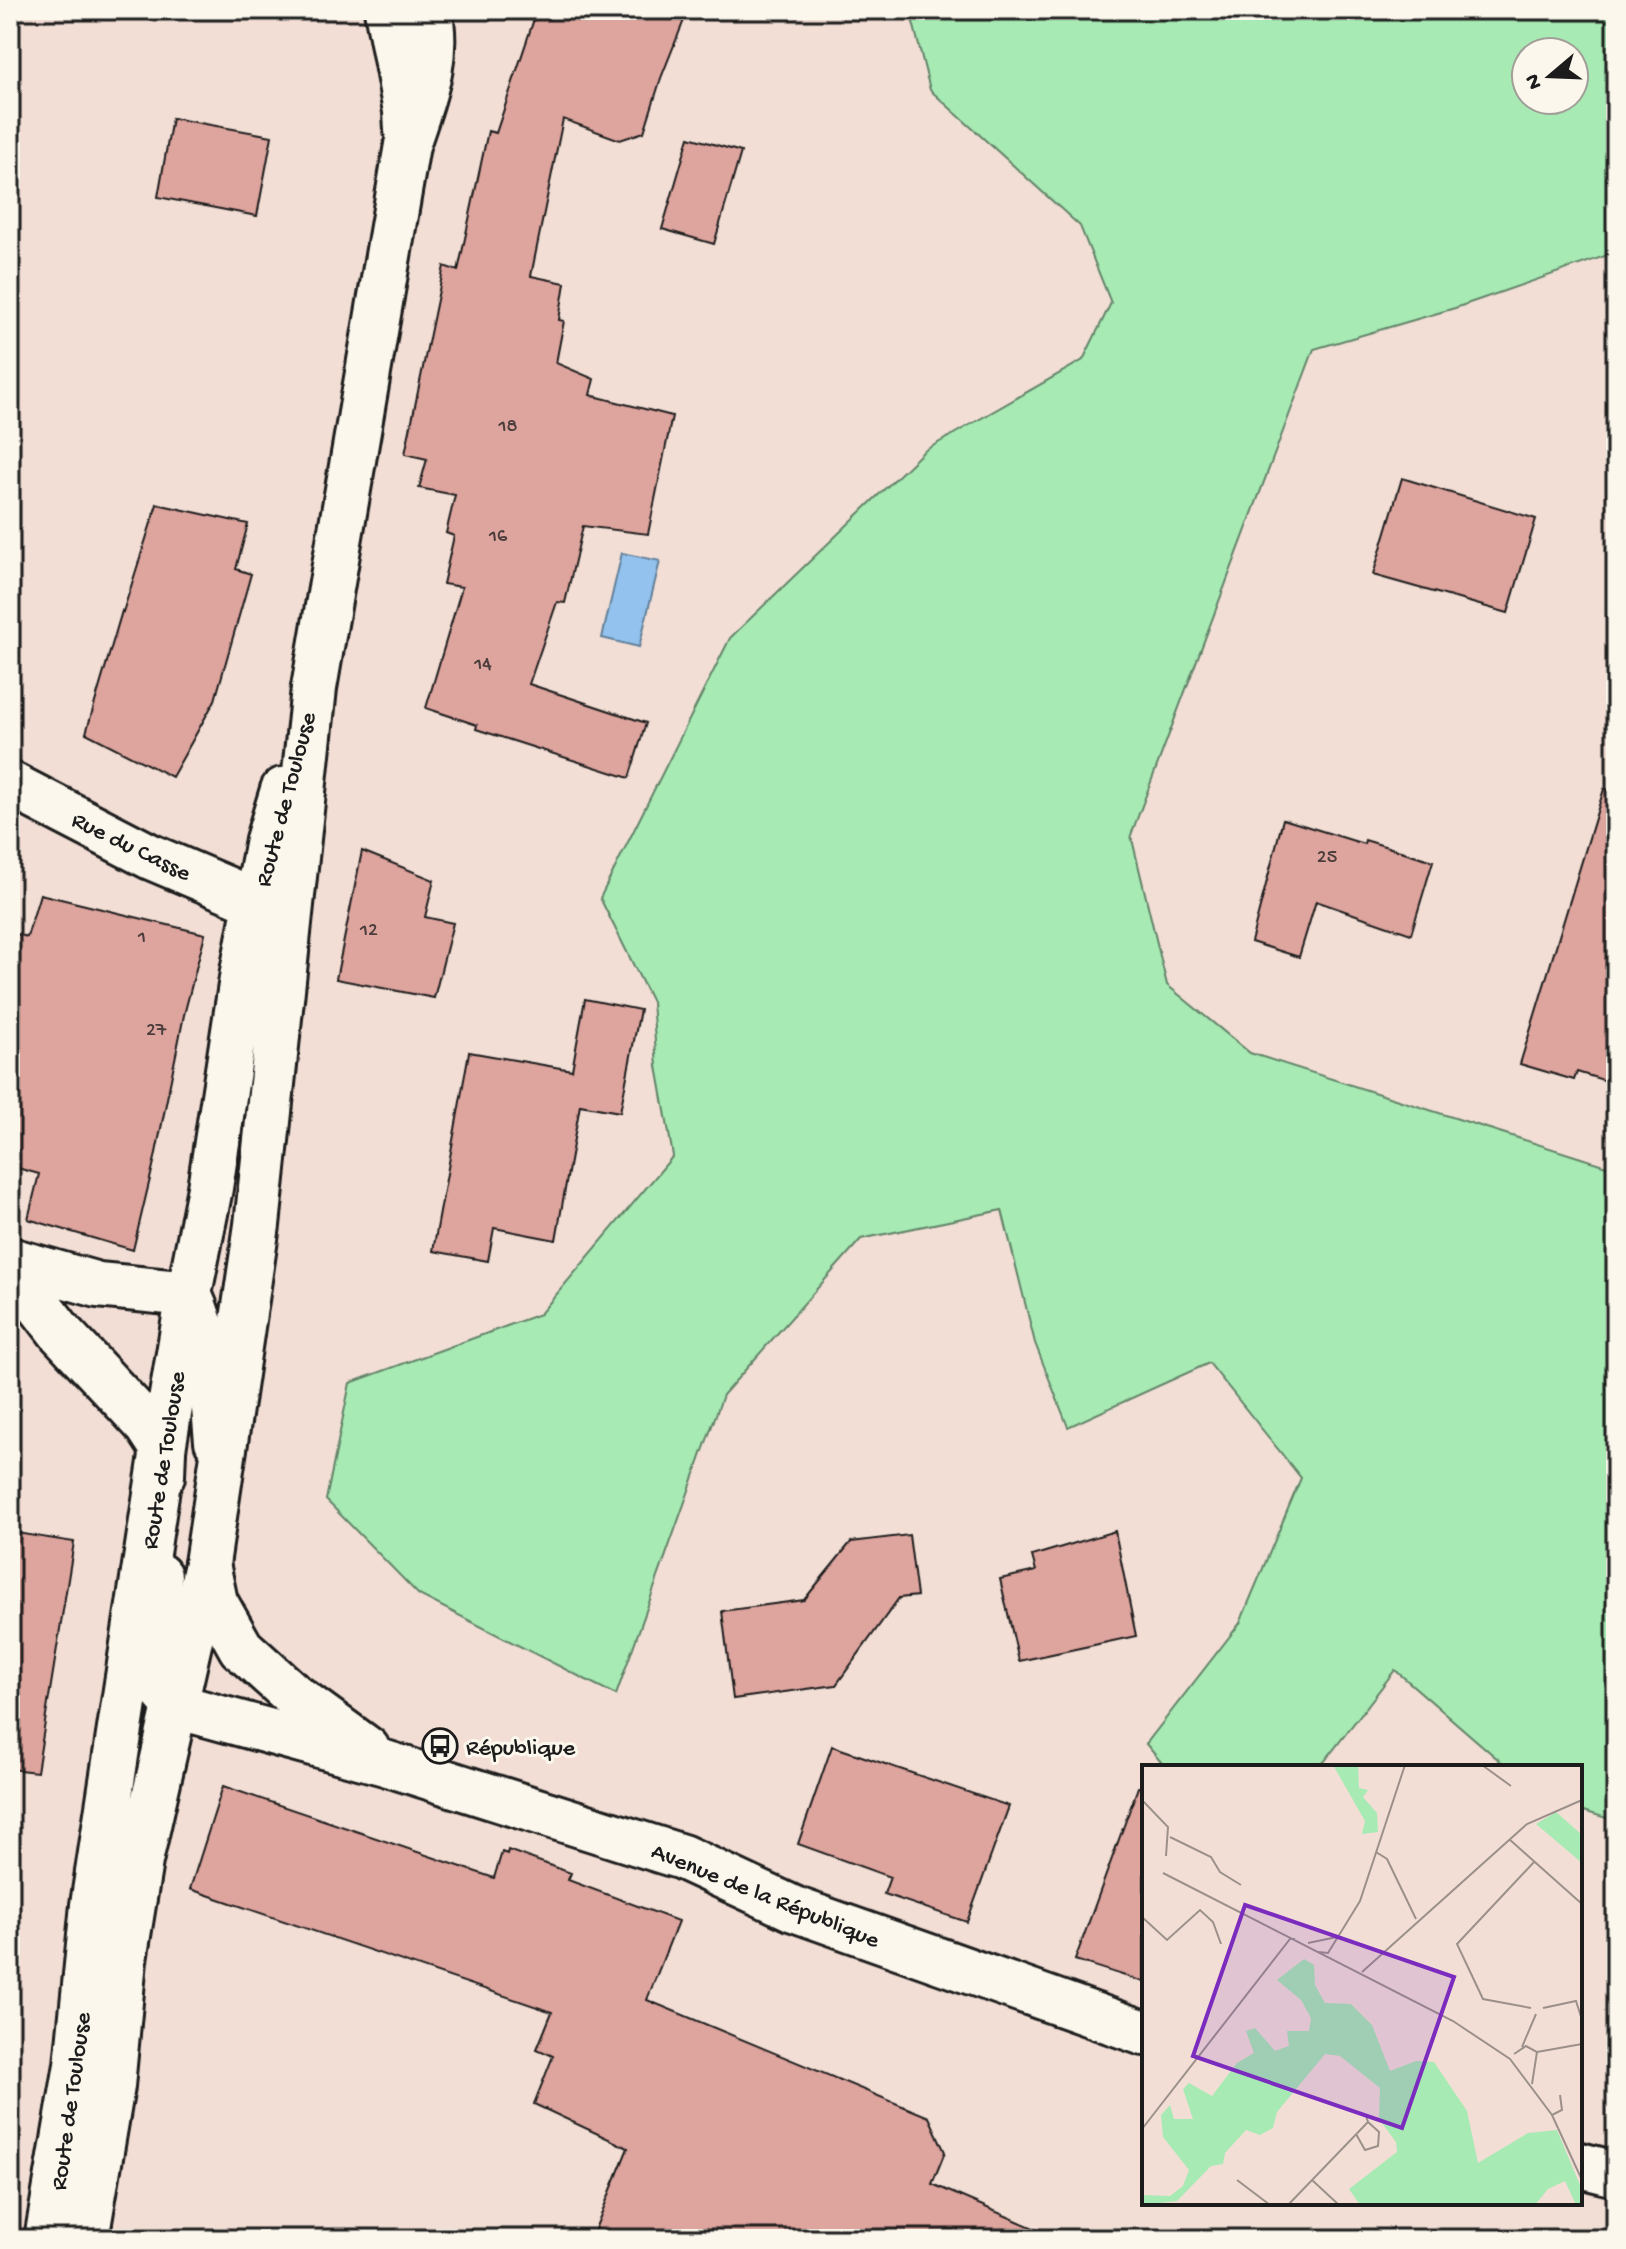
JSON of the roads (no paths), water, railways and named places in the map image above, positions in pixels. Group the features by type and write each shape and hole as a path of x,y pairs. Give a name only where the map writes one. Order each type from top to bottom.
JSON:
{"main road":[{"name":"Route de Toulouse","path":"387,10 406,111 407,145"},
{"name":"Route de Toulouse","path":"86,2239 112,2086 124,1960 140,1861 207,1564 258,1210 314,688 407,145 431,72 434,17"},
{"name":"Route de Toulouse","path":"47,2239 77,2065 93,1905 163,1449 210,1188 243,972 268,840 314,688"},
{"name":"Rue du Casse","path":"10,784 151,857 257,902"},
{"path":"10,1260 98,1285 189,1294 201,1318 208,1348 220,1476"},
{"path":"10,1267 61,1333 148,1426 163,1449 155,1669 163,1691 176,1706"},
{"name":"Avenue de la République","path":"207,1564 215,1602 241,1648 293,1695 385,1763"},
{"name":"Avenue de la République","path":"176,1706 385,1763 682,1857 794,1909 1142,2032"},
{"path":"1582,2166 1616,2174"}],"water":[{"path":"622,553 660,561 639,647 602,638"}],"place":[{"name":"République","path":"440,1746"}]}
